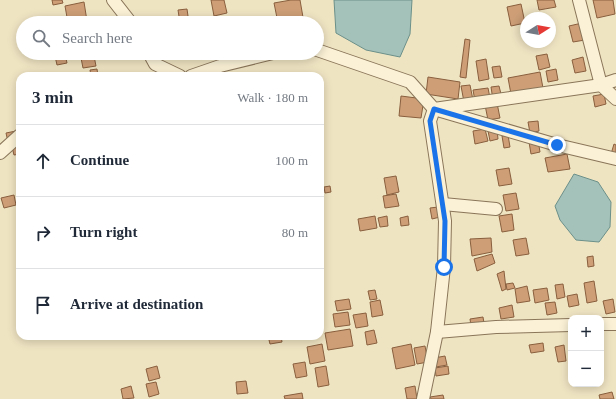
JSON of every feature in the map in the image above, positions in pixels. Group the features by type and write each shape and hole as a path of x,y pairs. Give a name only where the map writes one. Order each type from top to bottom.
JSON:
{"street":[{"path":"113,0 126,16"},
{"path":"579,0 601,85 616,98"},
{"path":"324,52 410,82 434,109 557,145 616,159"},
{"path":"152,60 155,64 172,72"},
{"path":"203,72 244,60"},
{"path":"434,109 601,85 616,80"},
{"path":"423,399 437,332 444,267 445,221 430,121 434,109"},
{"path":"0,153 16,139"},
{"path":"442,204 496,209"},
{"path":"604,324 616,324"},
{"path":"437,332 496,327 568,325"}],"water":[{"path":"334,0 412,0 410,34 400,57 366,50 336,33"},
{"path":"574,174 598,182 611,202 610,227 599,242 576,240 560,220 555,206"}],"building":[{"path":"52,0 62,0 63,3 53,5"},
{"path":"211,0 224,0 227,13 214,16"},
{"path":"300,0 303,16 277,16 274,3"},
{"path":"537,0 554,0 556,7 539,10"},
{"path":"593,0 613,0 615,14 597,18"},
{"path":"84,2 86,16 67,16 65,6"},
{"path":"521,4 523,12 520,12 520,24 511,26 507,7"},
{"path":"187,9 188,16 179,16 178,10"},
{"path":"582,23 585,40 573,42 569,26"},
{"path":"465,39 470,40 466,78 460,77"},
{"path":"547,54 550,67 539,70 536,56"},
{"path":"583,57 586,71 575,73 572,60"},
{"path":"486,59 489,79 479,81 476,61"},
{"path":"56,60 66,60 67,63 57,65"},
{"path":"81,60 95,60 96,66 83,68"},
{"path":"500,66 502,77 494,78 492,67"},
{"path":"97,69 97,72 90,72 90,70"},
{"path":"556,69 558,80 548,82 546,71"},
{"path":"540,72 543,88 511,94 508,78"},
{"path":"428,77 460,82 458,99 426,94"},
{"path":"470,85 473,100 464,102 461,86"},
{"path":"499,86 502,98 493,100 491,87"},
{"path":"488,88 490,98 475,101 473,90"},
{"path":"604,94 606,104 595,107 593,96"},
{"path":"401,96 424,99 421,118 399,116"},
{"path":"497,103 500,118 488,120 485,105"},
{"path":"538,121 539,131 530,133 528,122"},
{"path":"485,129 488,141 475,144 473,131"},
{"path":"497,129 498,139 490,141 488,131"},
{"path":"16,131 8,142 6,133"},
{"path":"508,135 510,147 504,148 502,136"},
{"path":"538,140 540,152 531,154 529,142"},
{"path":"614,144 616,145 616,155 611,154"},
{"path":"16,146 16,155 14,155 12,147"},
{"path":"567,154 570,169 548,172 545,158"},
{"path":"509,168 512,184 499,186 496,170"},
{"path":"396,176 399,192 387,195 384,178"},
{"path":"330,186 331,192 325,193 324,187"},
{"path":"516,193 519,209 506,211 503,195"},
{"path":"396,194 399,206 385,208 383,196"},
{"path":"14,195 16,205 4,208 1,198"},
{"path":"438,207 440,217 432,219 430,208"},
{"path":"512,214 514,230 502,232 499,216"},
{"path":"375,216 377,228 360,231 358,219"},
{"path":"387,216 388,226 380,227 378,218"},
{"path":"408,216 409,225 401,226 400,218"},
{"path":"491,238 492,252 472,256 470,239"},
{"path":"526,238 529,254 516,256 513,240"},
{"path":"492,254 495,263 477,271 474,259"},
{"path":"593,256 594,266 588,267 587,257"},
{"path":"504,271 506,289 502,291 497,274"},
{"path":"594,281 597,301 587,303 584,283"},
{"path":"513,283 515,288 507,290 506,284"},
{"path":"563,284 565,297 557,299 555,285"},
{"path":"527,286 530,301 517,303 515,289"},
{"path":"547,288 549,300 535,303 533,290"},
{"path":"375,290 377,299 370,300 368,291"},
{"path":"577,294 579,305 569,307 567,296"},
{"path":"349,299 351,309 337,311 335,301"},
{"path":"613,299 615,312 606,314 603,301"},
{"path":"380,300 383,315 372,317 370,302"},
{"path":"555,302 557,313 547,315 545,303"},
{"path":"512,305 514,317 501,319 499,308"},
{"path":"348,312 350,325 335,327 333,314"},
{"path":"366,313 368,326 356,328 353,315"},
{"path":"483,317 484,323 471,326 470,319"},
{"path":"350,329 353,346 328,350 325,333"},
{"path":"374,330 377,343 367,345 365,332"},
{"path":"269,340 282,340 282,342 270,344"},
{"path":"543,343 544,351 531,353 529,345"},
{"path":"322,344 325,361 310,364 307,347"},
{"path":"411,344 415,365 396,369 392,348"},
{"path":"564,345 566,361 558,362 555,347"},
{"path":"425,346 428,362 417,364 414,348"},
{"path":"445,356 447,365 436,367 434,358"},
{"path":"305,362 307,376 296,378 293,364"},
{"path":"157,366 160,378 149,381 146,369"},
{"path":"326,366 329,385 318,387 315,368"},
{"path":"448,366 449,374 436,376 435,368"},
{"path":"246,381 248,393 237,394 236,382"},
{"path":"156,382 159,394 149,397 146,384"},
{"path":"131,386 134,398 123,399 121,389"},
{"path":"415,386 417,399 407,399 405,388"},
{"path":"612,392 614,399 600,399 599,395"},
{"path":"302,393 303,399 285,399 284,396"},
{"path":"443,395 444,399 431,399 430,397"}],"route":[{"path":"444,267 445,221 430,121 434,109 557,145"}]}
